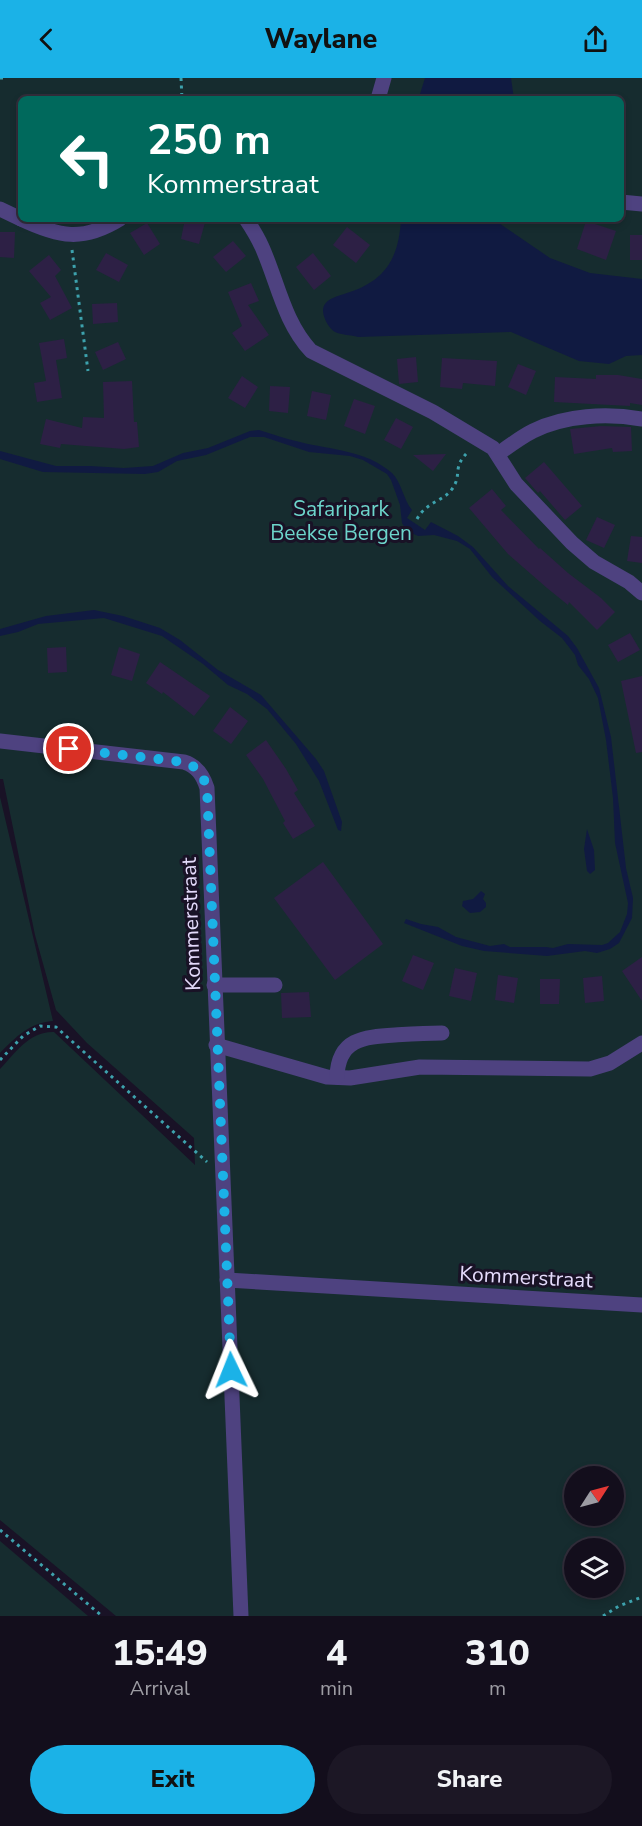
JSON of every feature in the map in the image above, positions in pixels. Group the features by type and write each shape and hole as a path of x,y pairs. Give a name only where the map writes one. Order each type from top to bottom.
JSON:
{"street":[{"path":"379,96 384,78"},
{"path":"624,202 642,204"},
{"path":"0,209 18,218"},
{"path":"27,222 40,229 70,236 102,229 115,222"},
{"path":"248,222 262,246 292,326 300,340 311,351 433,412 493,448 516,484 572,543 594,562 642,593"},
{"path":"498,454 533,431 550,424 587,416 642,418"},
{"name":"Kommerstraat","path":"0,741 184,762 191,764 203,775 207,788 241,1616"},
{"path":"214,985 275,985"},
{"path":"337,1077 338,1064 345,1050 352,1043 367,1036 442,1033"},
{"path":"216,1044 316,1075 350,1078 420,1067 590,1069 610,1063 642,1043"},
{"name":"Kommerstraat","path":"227,1280 642,1305"}],"path":[{"path":"181,78 182,96"},
{"path":"70,236 88,370"},
{"path":"417,519 433,502 448,494 456,483 460,459 482,441"},
{"path":"0,1060 22,1036 40,1026 56,1028 222,1176"},
{"path":"0,1530 102,1616"},
{"path":"603,1616 619,1606 642,1597"}],"green space":[{"name":"Safaripark Beekse Bergen","path":"0,78 642,78 642,1616 116,1616 0,1520 0,1069 31,1039 54,1032 195,1165 194,1138 87,1043 56,1010 35,935 3,779 0,779"},
{"path":"0,797 53,1021 30,1028 17,1036 0,1053"},
{"path":"0,1541 88,1616 0,1616"}],"water":[{"path":"425,78 511,78 514,96 420,96"},
{"path":"401,222 497,222 550,258 590,273 642,279 642,355 626,356 609,364 579,361 511,332 358,337 335,332 325,320 323,307 333,298 362,287 381,274 393,256"},
{"path":"259,430 295,441 360,455 382,465 395,477 412,510 407,518 425,530 431,522 473,547 508,586 568,636 577,648 599,688 611,737 626,868 633,898 632,918 619,943 597,953 585,951 547,956 484,951 462,946 404,923 406,919 438,927 456,937 490,946 504,944 510,947 553,948 568,944 602,945 608,943 620,932 627,914 628,903 615,843 613,798 606,740 598,698 589,679 562,638 492,577 470,549 457,541 434,535 418,536 407,531 402,523 400,505 387,474 363,460 350,456 309,452 264,437 250,437 206,455 177,461 158,472 145,474 43,472 0,459 0,451 56,466 124,468 153,466 183,453 208,448 250,431"},
{"path":"94,610 123,616 160,628 180,640 218,670 261,695 324,771 342,822 341,831 338,830 319,781 296,744 267,709 247,694 228,685 203,664 162,636 104,618 38,624 0,636 0,629 46,616"},
{"path":"587,829 594,850 595,870 590,874 587,871 584,849"},
{"path":"481,891 485,894 483,899 486,907 480,912 470,913 462,906 463,901 473,899"}],"building":[{"path":"184,222 205,222 199,244 181,239"},
{"path":"586,222 616,231 606,260 577,249"},
{"path":"147,223 160,244 144,255 130,233"},
{"path":"347,227 370,245 356,263 333,245"},
{"path":"0,232 15,232 14,258 0,257"},
{"path":"630,235 642,235 642,260 630,260"},
{"path":"233,241 246,256 226,272 213,257"},
{"path":"106,253 128,265 119,282 96,270"},
{"path":"313,253 331,276 314,290 296,267"},
{"path":"49,255 61,270 55,276 72,308 50,320 40,303 51,297 29,271"},
{"path":"251,283 259,301 248,305 269,335 245,351 232,333 242,326 228,292"},
{"path":"117,303 118,322 93,324 92,304"},
{"path":"64,339 67,358 56,360 62,398 37,402 34,383 46,381 39,343"},
{"path":"118,342 126,359 103,370 95,352"},
{"path":"416,357 418,382 399,384 397,359"},
{"path":"442,358 497,361 495,386 463,383 462,389 440,387"},
{"path":"518,364 536,371 526,395 508,387"},
{"path":"596,375 618,375 642,379 642,405 554,402 555,377 596,379"},
{"path":"242,376 258,387 245,408 228,398"},
{"path":"132,381 134,422 137,422 139,447 124,449 61,444 60,448 40,444 46,419 82,428 83,417 104,418 103,382"},
{"path":"270,386 290,387 288,413 269,411"},
{"path":"312,391 331,395 326,420 307,416"},
{"path":"354,399 375,406 365,434 344,426"},
{"path":"396,418 413,427 401,449 384,440"},
{"path":"601,426 631,427 632,451 613,452 612,448 574,454 570,429"},
{"path":"446,454 433,471 413,455"},
{"path":"544,462 582,506 565,520 540,491 538,493 525,478"},
{"path":"492,489 506,506 501,510 539,549 601,598 615,612 597,630 569,602 568,605 508,554 469,508"},
{"path":"597,517 615,525 604,548 586,540"},
{"path":"631,536 642,537 642,563 627,561"},
{"path":"630,633 640,650 618,662 608,645"},
{"path":"66,647 67,672 48,673 47,648"},
{"path":"119,647 140,654 132,681 111,675"},
{"path":"160,662 210,696 194,716 163,692 162,694 146,683"},
{"path":"642,676 642,752 636,753 621,681"},
{"path":"230,707 248,721 231,744 213,731"},
{"path":"266,740 298,790 294,793 315,826 293,839 263,779 246,755"},
{"path":"323,862 383,944 335,980 274,898"},
{"path":"413,955 434,963 423,990 402,981"},
{"path":"642,957 642,1001 622,971"},
{"path":"455,968 477,973 471,1001 449,996"},
{"path":"498,975 518,978 514,1003 495,1000"},
{"path":"602,976 604,1001 585,1003 583,978"},
{"path":"540,979 560,979 559,1004 540,1004"},
{"path":"309,992 311,1017 282,1018 281,993"}],"route":[{"path":"69,749 184,762 191,764 203,775 207,788 231,1370"}]}
